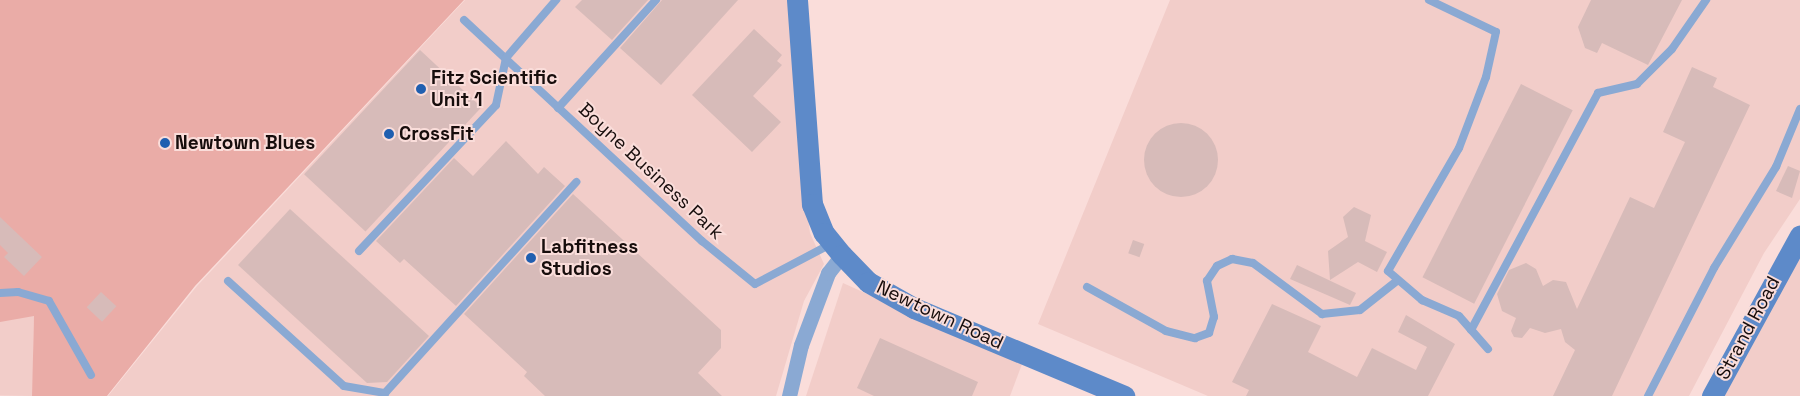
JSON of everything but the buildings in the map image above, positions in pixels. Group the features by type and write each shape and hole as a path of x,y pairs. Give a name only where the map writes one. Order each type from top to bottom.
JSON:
{"street":[{"name":"Newtown Road","path":"797,0 812,204 837,249 868,282 914,308 1124,396"},
{"name":"Strand Road","path":"1712,396 1800,235"},
{"path":"789,396 801,345 837,249"}],"lane":[{"path":"359,251 496,105 506,58 556,0"},
{"path":"558,108 656,0"},
{"path":"1429,0 1496,32 1486,77 1459,148 1388,271 1422,300 1459,316 1488,349"},
{"path":"1471,330 1598,92 1637,84 1672,49 1706,0"},
{"name":"Boyne Business Park","path":"464,20 702,241 756,284 837,249"},
{"path":"1648,396 1714,268 1776,166 1800,109"},
{"path":"228,281 344,386 385,393 576,182"},
{"path":"1087,286 1166,331 1195,338 1210,333 1214,317 1207,281 1217,266 1232,259 1253,263 1322,314 1360,310 1398,280"},
{"path":"0,292 18,292 49,300 91,376"}],"shaded area":[{"name":"Newtown Blues","path":"0,0 464,0 195,286 107,396 32,396 34,316 0,322"},
{"path":"465,0 789,0 800,160 810,233 824,264 804,301 776,396 108,396 197,286"},
{"path":"1170,0 1800,0 1800,199 1764,253 1689,396 1208,396 1038,324"},
{"path":"1800,252 1800,396 1723,396"},
{"path":"843,283 1022,364 1010,396 806,396"},
{"path":"0,315 34,316 33,396 0,395"}],"place":[{"name":"Fitz Scientific Unit 1","path":"421,89"},
{"name":"CrossFit","path":"389,134"},
{"name":"Newtown Blues","path":"165,143"},
{"name":"Labfitness Studios","path":"531,258"}]}
